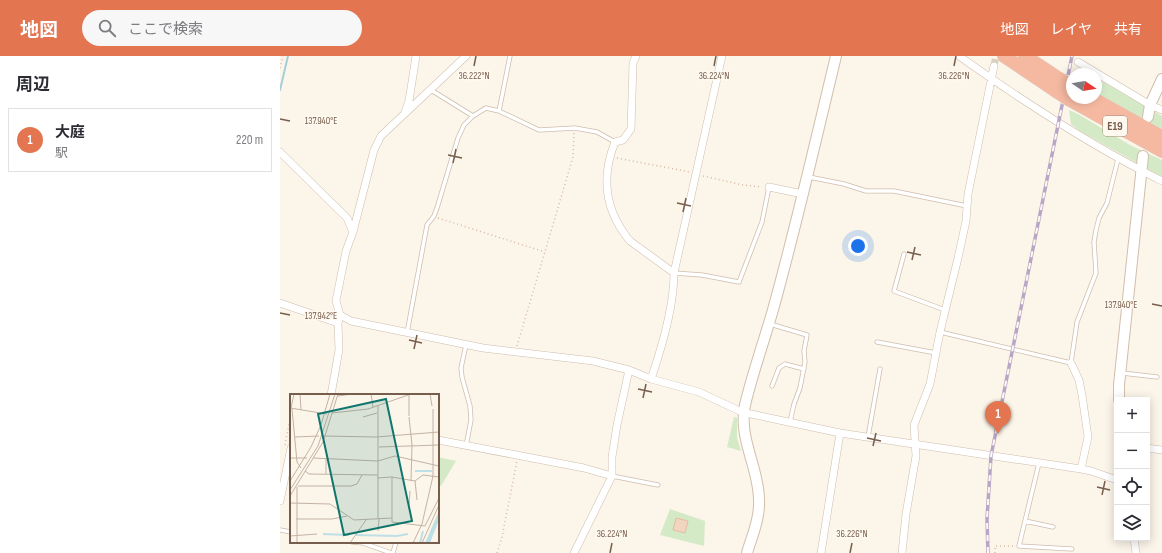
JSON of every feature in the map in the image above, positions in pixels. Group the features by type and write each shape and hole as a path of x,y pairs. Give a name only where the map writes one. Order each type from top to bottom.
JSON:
{"highway":[{"name":"E19","path":"1004,56 1070,100 1162,151"},
{"path":"1025,56 1066,83"},
{"name":"E19","path":"1102,104 1162,138"}],"street":[{"path":"404,114 408,101 416,56"},
{"path":"330,394 339,350 339,319 336,301 346,251 353,232 374,150 381,136 466,56"},
{"path":"636,56 633,63 631,129 623,140 615,142 610,156 607,195 611,211 617,224 630,241 674,273"},
{"path":"650,380 661,347 674,289 674,273 722,56"},
{"path":"747,553 758,514 760,500 746,438 744,413 803,194 836,56"},
{"path":"959,56 1058,123 1118,159 1162,181"},
{"path":"1078,62 1162,110"},
{"path":"902,553 906,514 916,456 914,425 930,384 940,332 965,229 968,194 994,66"},
{"path":"1148,117 1150,104 1162,79"},
{"path":"280,152 347,218 353,232"},
{"path":"1119,397 1120,373 1143,156"},
{"path":"769,187 803,194"},
{"path":"280,303 339,319 466,345 577,358 629,370 650,380 699,392 744,413 840,433 1081,469 1114,479"},
{"path":"1071,363 1079,380 1088,438 1081,469"},
{"path":"574,553 612,476 612,458 617,425 629,370"},
{"path":"821,553 840,433"},
{"path":"439,440 584,468 612,476"},
{"path":"280,501 288,479 288,446"},
{"path":"1150,448 1162,450"},
{"path":"1134,541 1136,553"}],"lane":[{"path":"499,111 510,56"},
{"path":"431,90 473,116"},
{"path":"408,333 427,225 434,216 458,138 464,125 473,116 486,108 499,111 539,130 575,128 597,132 615,142"},
{"path":"940,332 1071,363 1077,322 1096,273 1094,242 1096,230 1099,218 1107,203 1118,159"},
{"path":"807,177 844,184 866,191 894,191 967,206"},
{"path":"674,273 702,275 738,282 762,222 769,187"},
{"path":"904,254 894,291 945,310"},
{"path":"769,324 807,335 804,351 804,369 790,422"},
{"path":"876,342 936,353"},
{"path":"466,345 461,368 462,378 470,406 471,420 466,446"},
{"path":"772,386 779,368 784,364 804,369"},
{"path":"868,437 880,369"},
{"path":"1120,373 1157,376"},
{"path":"1039,462 1019,546 1072,549"},
{"path":"612,476 658,485"},
{"path":"1026,521 1053,527"},
{"path":"280,530 290,532"},
{"path":"363,543 392,553 396,543"}],"path":[{"path":"280,68 283,56"},
{"path":"515,351 573,156 575,128"},
{"path":"610,156 695,173 743,185 769,187"},
{"path":"434,216 545,252"},
{"path":"288,446 290,425"},
{"path":"497,553 502,537 518,455"},
{"path":"995,553 996,546 1019,546"}],"green space":[{"path":"1102,81 1162,116 1162,129 1102,96"},
{"path":"1069,110 1130,145 1162,160 1162,177 1080,131 1071,124"},
{"path":"734,417 737,418 737,438 741,451 727,447"},
{"path":"439,457 456,461 441,486 439,485"},
{"path":"670,509 705,521 704,546 660,535"}],"building":[{"path":"676,518 688,521 685,533 673,530"}],"waterway":[{"path":"280,90 288,56"}],"tunnel":[{"path":"994,66 996,56"}],"railway":[{"path":"988,553 987,519 991,456 1072,56"}],"place":[{"name":"大庭","path":"998,434"}]}
